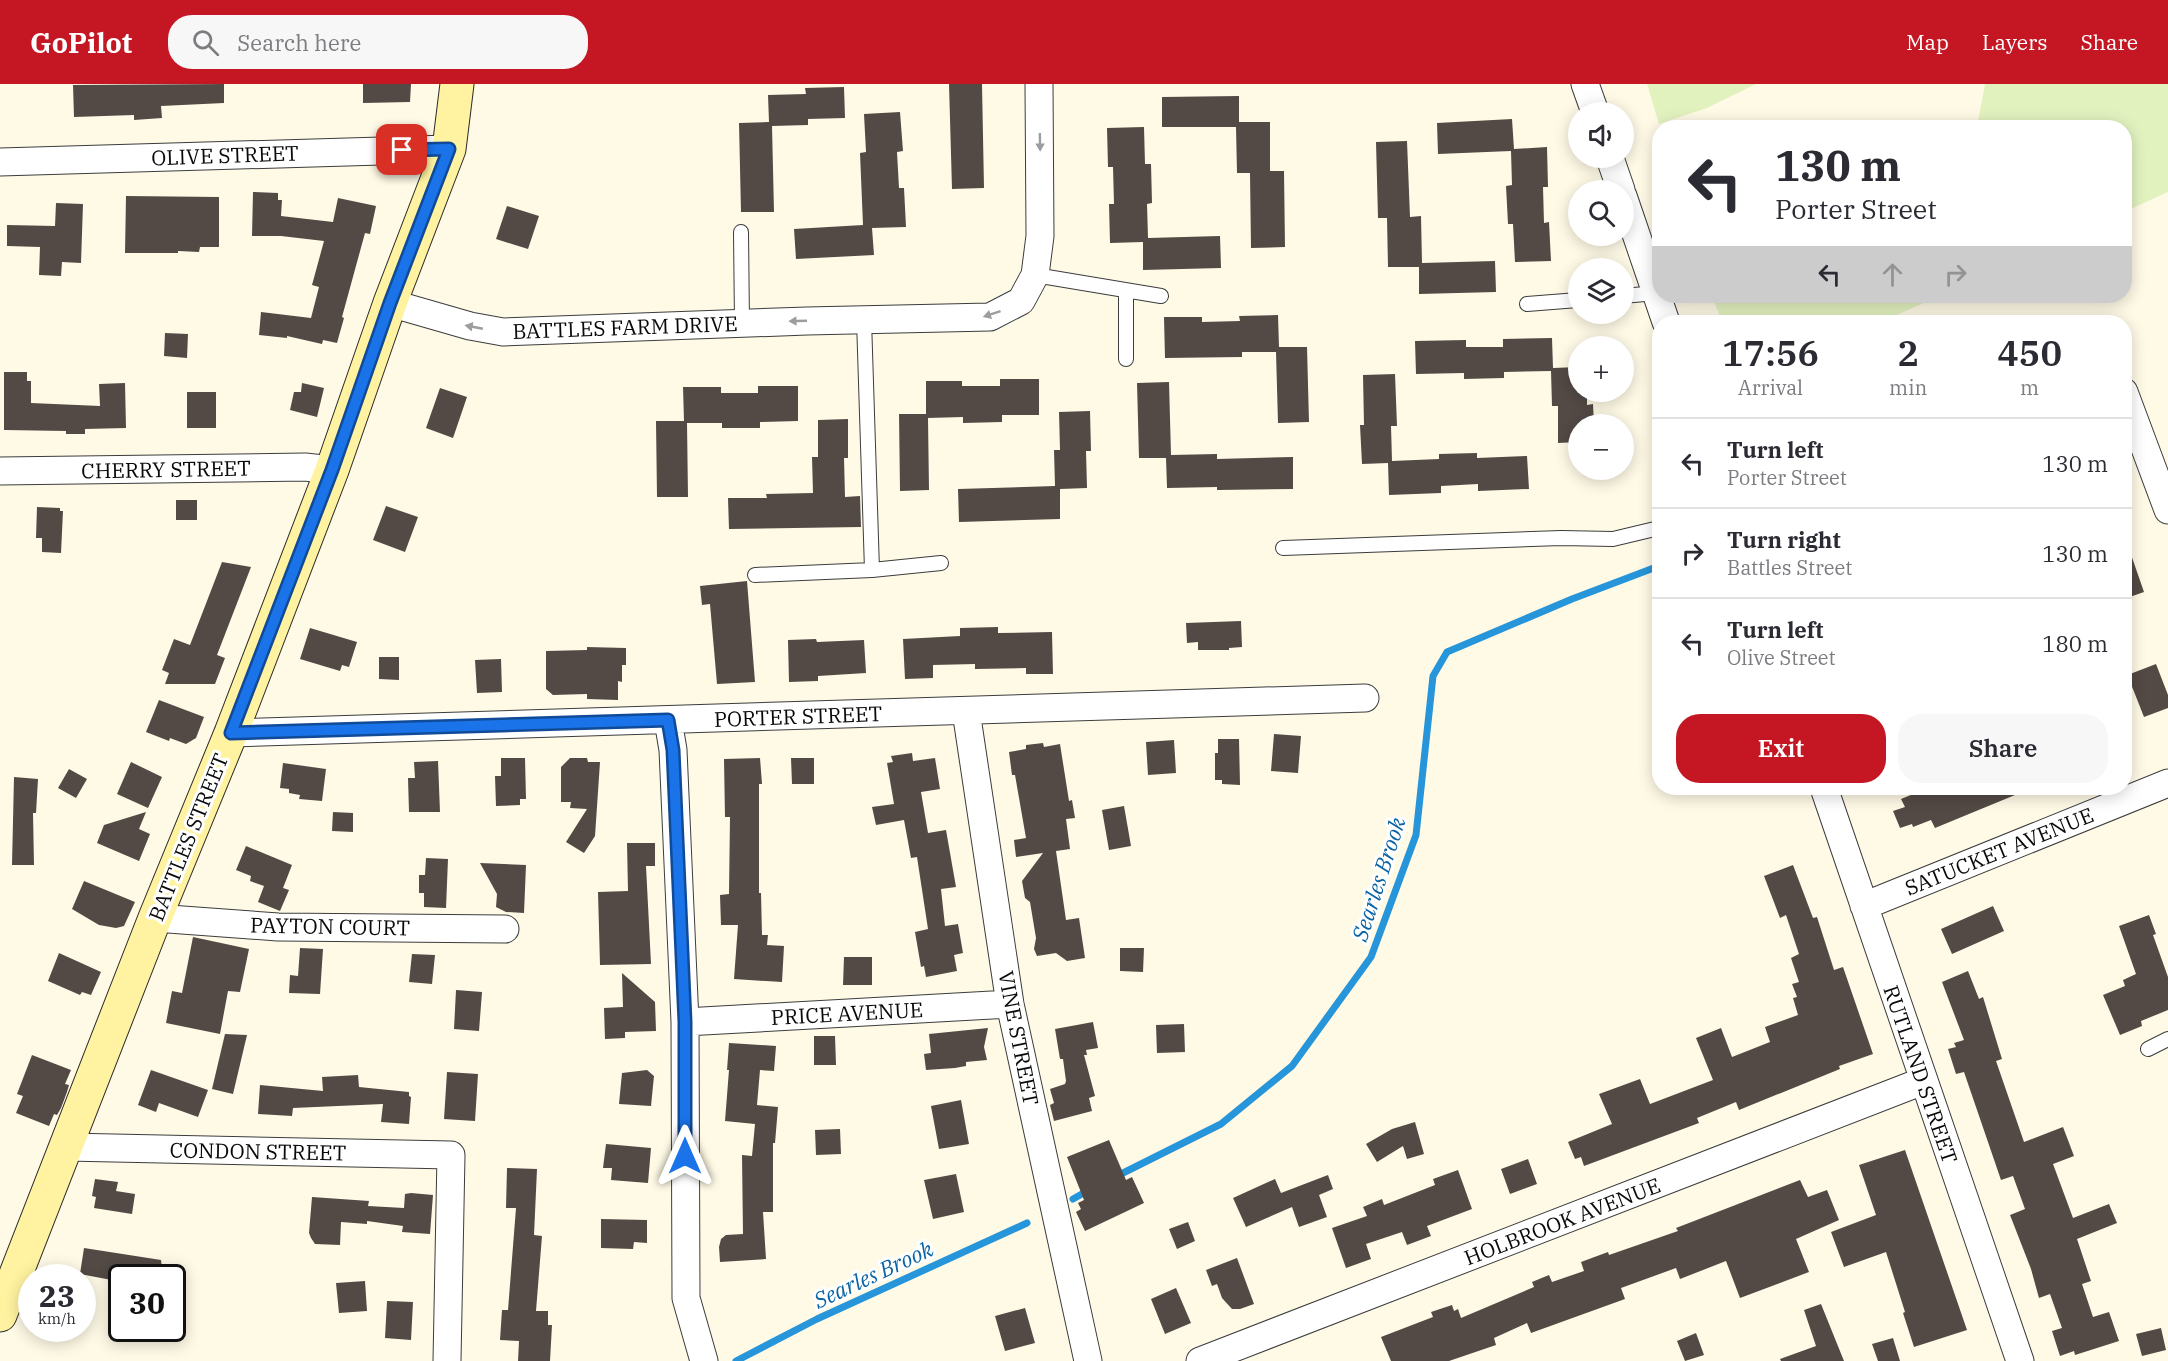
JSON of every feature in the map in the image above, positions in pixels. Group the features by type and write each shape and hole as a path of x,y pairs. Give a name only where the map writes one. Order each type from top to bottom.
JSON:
{"street":[{"name":"BATTLES STREET","path":"0,1314 155,918 231,733 332,470 390,303 449,149 458,84"},
{"name":"BATTLES FARM DRIVE","path":"390,303 470,326 503,332 990,317 1021,301 1035,276 1040,236 1039,84"},
{"path":"1585,84 1591,102"},
{"name":"OLIVE STREET","path":"0,162 449,149"},
{"path":"1634,228 1652,281"},
{"path":"2132,413 2168,510"},
{"name":"CHERRY STREET","path":"0,471 305,467 332,470"},
{"name":"PORTER STREET","path":"231,733 1365,698"},
{"name":"VINE STREET","path":"966,711 1010,1004 1088,1361"},
{"path":"668,720 673,750 685,1022 686,1298 704,1361"},
{"name":"SATUCKET AVENUE","path":"1864,906 2168,783"},
{"name":"RUTLAND STREET","path":"1826,795 2016,1360"},
{"name":"PAYTON COURT","path":"155,918 278,927 505,929"},
{"name":"PRICE AVENUE","path":"685,1022 1010,1004"},
{"name":"HOLBROOK AVENUE","path":"1200,1361 1923,1081"},
{"name":"CONDON STREET","path":"66,1147 451,1155 447,1361"}],"lane":[{"path":"741,232 742,323"},
{"path":"1035,276 1161,296"},
{"path":"1126,291 1126,359"},
{"path":"1634,295 1652,293"},
{"path":"1527,304 1568,301"},
{"path":"864,320 872,570"},
{"path":"1283,548 1561,538 1613,539 1652,530"},
{"path":"755,575 872,570 941,564"},
{"path":"2148,1049 2168,1039"}],"green space":[{"path":"1647,84 1756,84 1707,108 1671,120 1658,120"},
{"path":"1985,84 2168,84 2168,192 2132,208 2132,120 1978,120"},
{"path":"1715,303 1924,303 1897,315 1719,315"}],"building":[{"path":"224,84 224,103 161,106 162,118 134,120 134,115 74,117 73,85"},
{"path":"363,84 411,84 410,102 363,103"},
{"path":"949,84 982,84 984,188 952,189"},
{"path":"844,87 845,118 808,119 808,125 772,126 774,212 741,212 739,123 769,122 768,95 806,94 805,88"},
{"path":"1239,96 1239,122 1270,122 1270,171 1284,171 1285,247 1251,248 1250,173 1237,173 1236,127 1162,127 1162,97"},
{"path":"900,112 903,151 897,152 899,188 904,188 906,227 872,228 874,255 796,259 794,229 863,225 860,153 866,152 864,114"},
{"path":"1512,119 1514,149 1547,147 1548,187 1543,187 1544,223 1549,222 1551,261 1515,262 1513,224 1508,224 1506,186 1512,185 1511,151 1438,154 1437,123"},
{"path":"1144,127 1145,164 1151,164 1152,203 1147,204 1148,238 1220,236 1221,268 1143,270 1143,242 1110,243 1109,204 1114,204 1113,167 1108,167 1107,128"},
{"path":"1407,141 1410,217 1421,216 1422,263 1495,261 1496,292 1419,294 1419,267 1388,267 1387,218 1378,218 1376,142"},
{"path":"253,192 278,193 278,200 282,200 281,216 333,222 338,198 376,206 370,234 365,233 337,343 323,340 322,344 287,336 287,338 259,335 261,312 311,318 319,287 312,285 324,241 281,236 252,236"},
{"path":"126,196 219,197 219,247 200,247 199,252 125,253"},
{"path":"56,203 83,204 81,263 62,262 61,276 39,275 40,247 7,246 7,225 55,226"},
{"path":"507,206 539,216 528,249 496,239"},
{"path":"1278,315 1279,347 1307,347 1309,422 1278,423 1276,352 1242,352 1242,357 1165,358 1164,317 1202,317 1202,322 1240,321 1239,316"},
{"path":"165,333 188,334 187,358 164,356"},
{"path":"1552,338 1553,368 1568,367 1568,402 1593,404 1594,414 1568,414 1568,442 1558,443 1558,406 1552,406 1551,371 1504,372 1504,378 1464,379 1464,373 1416,374 1415,341 1466,340 1466,347 1503,347 1503,339"},
{"path":"4,372 27,372 27,381 31,381 31,403 100,406 99,384 125,383 126,428 85,429 85,434 66,434 66,431 4,430"},
{"path":"1395,374 1397,426 1391,426 1392,461 1439,459 1439,454 1477,453 1477,458 1527,456 1529,489 1478,491 1478,484 1441,486 1441,493 1389,495 1388,463 1362,464 1360,425 1364,425 1363,375"},
{"path":"1000,379 1039,379 1039,415 1002,415 1002,422 963,423 963,417 928,418 929,490 900,491 899,414 926,414 926,381 962,381 962,386 1000,386"},
{"path":"1169,382 1171,455 1217,454 1217,459 1293,457 1293,489 1167,488 1166,458 1139,458 1137,383"},
{"path":"302,383 324,388 317,417 290,410 294,392 301,392"},
{"path":"758,386 798,386 798,421 760,422 760,428 722,428 722,423 687,423 688,497 657,497 656,421 684,421 683,387 721,387 721,393 758,393"},
{"path":"440,388 467,397 453,438 426,428"},
{"path":"187,392 216,392 216,428 187,428"},
{"path":"1090,411 1091,451 1086,451 1087,488 1060,489 1060,519 959,522 958,489 1055,486 1054,450 1060,450 1059,412"},
{"path":"848,419 848,458 844,458 845,497 860,496 861,527 729,529 728,498 767,498 766,494 813,493 812,457 818,457 818,420"},
{"path":"176,500 197,500 197,520 176,520"},
{"path":"386,506 418,517 405,552 373,540"},
{"path":"37,507 60,508 60,511 63,511 61,553 42,552 42,538 36,538"},
{"path":"2132,557 2144,592 2132,596"},
{"path":"222,562 251,567 217,655 225,658 215,684 165,684 169,673 162,670 174,639 190,645"},
{"path":"747,581 755,682 717,684 710,604 702,605 700,586"},
{"path":"1241,621 1242,647 1229,648 1229,650 1198,650 1198,642 1187,643 1186,623"},
{"path":"998,627 998,633 1052,632 1053,674 1026,674 1026,668 975,669 975,664 933,665 933,678 905,679 903,639 960,636 960,628"},
{"path":"310,628 357,642 349,667 342,665 340,671 300,659"},
{"path":"816,639 817,642 864,640 866,673 818,676 818,681 789,682 788,640"},
{"path":"587,647 626,648 626,665 622,665 622,682 618,681 618,700 587,699 587,694 553,695 546,689 546,651 587,650"},
{"path":"379,657 399,657 399,680 379,679"},
{"path":"501,659 502,692 477,693 475,660"},
{"path":"2156,664 2168,695 2168,708 2144,717 2132,687 2132,673"},
{"path":"159,700 204,717 196,738 186,744 170,738 169,741 146,732"},
{"path":"1274,734 1301,736 1298,773 1271,771"},
{"path":"1218,739 1239,739 1240,785 1222,784 1222,780 1215,780 1215,753 1218,753"},
{"path":"1174,740 1176,773 1148,775 1146,742"},
{"path":"1043,743 1044,747 1060,744 1069,801 1072,800 1075,818 1066,819 1070,849 1056,851 1066,920 1079,918 1085,958 1067,961 1056,953 1037,956 1034,949 1036,938 1030,902 1025,898 1022,881 1043,853 1016,857 1014,840 1026,838 1009,752 1026,749 1026,745"},
{"path":"912,753 913,761 935,758 940,789 921,792 928,833 946,830 956,887 941,889 945,926 958,924 963,953 954,955 957,971 926,977 924,966 921,967 915,932 928,929 917,857 911,858 904,820 876,825 872,807 894,804 887,763 893,762 891,756"},
{"path":"501,758 525,758 526,799 520,799 520,805 496,806 495,776 501,776"},
{"path":"570,758 587,758 588,762 600,762 595,836 584,853 566,842 587,809 570,808 571,802 561,802 561,767"},
{"path":"760,758 762,784 759,784 759,893 761,893 762,935 768,935 767,945 784,946 782,982 734,979 738,925 721,925 720,895 729,894 730,817 725,817 724,759"},
{"path":"791,758 814,758 814,784 792,784"},
{"path":"438,761 440,812 409,812 408,778 415,778 414,762"},
{"path":"131,762 162,777 148,808 117,794"},
{"path":"283,763 326,769 322,801 299,799 300,795 289,793 289,789 280,788"},
{"path":"69,769 87,779 76,798 58,788"},
{"path":"14,777 38,779 36,813 33,813 34,865 12,865"},
{"path":"1911,795 2015,795 1935,828 1931,820 1913,827 1912,824 1900,828 1893,811 1905,807 1901,799"},
{"path":"1124,806 1131,846 1109,850 1102,810"},
{"path":"146,812 139,829 150,834 139,861 97,843 104,825"},
{"path":"333,812 353,813 353,832 332,831"},
{"path":"627,843 655,843 655,866 646,866 651,964 600,965 598,892 628,891"},
{"path":"246,846 292,865 283,888 289,890 280,911 258,902 264,886 250,881 251,876 236,870"},
{"path":"426,858 448,859 446,908 424,907 424,893 419,893 419,875 425,875"},
{"path":"480,863 526,865 524,913 506,912 496,907 497,894"},
{"path":"1793,865 1813,918 1817,917 1834,970 1843,967 1873,1054 1839,1066 1840,1069 1739,1110 1736,1102 1697,1118 1699,1123 1584,1166 1581,1157 1575,1159 1568,1142 1612,1124 1599,1094 1640,1079 1650,1104 1713,1080 1696,1038 1721,1028 1732,1057 1770,1042 1765,1027 1798,1015 1793,998 1797,997 1792,984 1799,982 1791,958 1799,954 1786,915 1780,918 1764,876"},
{"path":"84,881 135,902 124,926 116,928 99,925 72,909"},
{"path":"1993,906 2004,931 1952,954 1941,929"},
{"path":"2149,915 2156,934 2153,935 2168,977 2168,1010 2141,1021 2142,1026 2120,1035 2103,995 2125,986 2123,980 2136,974 2119,926"},
{"path":"193,937 249,949 240,992 228,991 220,1034 166,1023 172,991 182,993"},
{"path":"300,948 323,949 320,994 289,993 290,975 298,976"},
{"path":"1120,948 1144,948 1143,972 1120,971"},
{"path":"59,953 101,972 91,995 82,992 80,995 48,981"},
{"path":"412,954 435,955 432,984 409,982"},
{"path":"844,957 872,957 872,985 843,985"},
{"path":"1968,971 1979,999 1983,997 2002,1059 1996,1061 2024,1142 2063,1127 2074,1156 2053,1164 2073,1218 2109,1204 2117,1223 2077,1239 2091,1281 2082,1284 2093,1317 2109,1312 2119,1341 2075,1355 2074,1351 2060,1356 2052,1331 2062,1328 2050,1294 2039,1298 2031,1269 2010,1215 2025,1209 2013,1176 2001,1180 1964,1072 1956,1074 1948,1049 1956,1047 1954,1043 1964,1040 1942,982"},
{"path":"622,973 655,1002 656,1031 625,1032 625,1038 605,1039 604,1008 623,1007"},
{"path":"456,990 482,992 479,1031 454,1029"},
{"path":"1093,1022 1098,1048 1086,1050 1087,1055 1084,1055 1095,1096 1089,1098 1092,1111 1054,1121 1050,1105 1054,1103 1050,1089 1065,1084 1066,1081 1055,1029"},
{"path":"1184,1024 1185,1052 1157,1053 1156,1025"},
{"path":"988,1028 984,1047 987,1060 966,1062 966,1066 955,1068 926,1070 924,1054 931,1053 929,1034"},
{"path":"225,1034 247,1035 233,1094 212,1089"},
{"path":"814,1036 835,1036 836,1065 814,1065"},
{"path":"729,1043 776,1046 774,1071 760,1070 757,1105 778,1107 775,1143 773,1143 773,1212 763,1212 766,1259 720,1262 721,1239 726,1235 743,1234 742,1155 752,1156 755,1124 725,1121"},
{"path":"32,1055 71,1070 65,1084 69,1085 61,1108 57,1115 54,1114 49,1126 16,1113 23,1096 17,1094"},
{"path":"151,1070 208,1090 198,1117 159,1103 156,1112 138,1105"},
{"path":"647,1070 654,1076 651,1106 619,1104 622,1073"},
{"path":"447,1072 478,1074 475,1121 444,1119"},
{"path":"358,1075 359,1087 409,1092 411,1097 409,1124 381,1122 383,1104 293,1108 292,1116 258,1114 260,1085 323,1091 322,1077"},
{"path":"961,1100 969,1144 939,1149 931,1106"},
{"path":"1415,1122 1424,1154 1407,1159 1403,1146 1377,1162 1366,1144 1392,1129"},
{"path":"840,1129 841,1154 816,1155 815,1130"},
{"path":"1109,1140 1126,1180 1132,1177 1144,1203 1085,1231 1076,1212 1081,1209 1078,1203 1084,1200 1067,1157"},
{"path":"606,1144 651,1148 648,1183 611,1180 612,1168 603,1168"},
{"path":"1905,1150 1967,1330 1914,1347 1886,1252 1844,1267 1831,1232 1876,1215 1859,1165"},
{"path":"1528,1159 1537,1184 1510,1194 1501,1169"},
{"path":"507,1168 537,1169 534,1235 542,1236 536,1311 548,1311 548,1325 552,1325 550,1361 518,1361 519,1341 500,1340 502,1310 508,1310 516,1208 506,1208"},
{"path":"1458,1170 1472,1209 1427,1226 1431,1236 1407,1245 1402,1232 1366,1244 1371,1259 1346,1268 1332,1228 1367,1216 1363,1207 1382,1199 1384,1205 1435,1185 1433,1179"},
{"path":"956,1174 964,1212 933,1219 924,1180"},
{"path":"1328,1175 1333,1189 1319,1195 1327,1217 1299,1227 1292,1207 1246,1227 1233,1198 1275,1179 1281,1193"},
{"path":"95,1179 118,1182 116,1191 135,1194 132,1214 94,1208 96,1197 92,1196"},
{"path":"1800,1180 1808,1197 1827,1190 1839,1220 1796,1239 1809,1272 1740,1298 1726,1261 1680,1279 1676,1268 1621,1288 1625,1299 1531,1333 1527,1323 1494,1338 1496,1345 1449,1361 1391,1361 1381,1337 1433,1317 1431,1312 1452,1305 1454,1311 1458,1309 1461,1318 1534,1287 1532,1282 1549,1275 1552,1282 1584,1271 1581,1262 1608,1252 1609,1255 1678,1231 1676,1228"},
{"path":"405,1194 433,1195 430,1234 402,1232 403,1226 367,1221 367,1224 341,1222 340,1245 315,1244 311,1238 309,1233 312,1197 369,1201 368,1206 404,1208"},
{"path":"601,1219 647,1220 647,1243 634,1242 633,1249 601,1248"},
{"path":"1188,1222 1195,1241 1177,1249 1169,1229"},
{"path":"84,1248 161,1260 161,1264 108,1264 108,1279 96,1277 96,1264 82,1264"},
{"path":"1237,1258 1254,1304 1232,1309 1222,1298 1217,1284 1212,1286 1206,1270"},
{"path":"365,1281 367,1311 339,1313 336,1283"},
{"path":"1176,1288 1191,1323 1165,1334 1151,1299"},
{"path":"387,1301 413,1302 411,1340 385,1338"},
{"path":"1821,1304 1844,1361 1781,1361 1780,1359 1816,1346 1804,1310"},
{"path":"1025,1308 1035,1343 1005,1351 995,1316"},
{"path":"2161,1328 2166,1350 2142,1356 2136,1334"},
{"path":"1696,1333 1704,1355 1685,1361 1677,1341"},
{"path":"1893,1338 1900,1361 1878,1361 1872,1344"}],"waterway":[{"name":"Searles Brook","path":"1115,1177 1221,1124 1292,1066 1371,957 1416,835 1433,676 1447,652 1572,599 1652,569"},
{"name":"Searles Brook","path":"1073,1199 1089,1190"},
{"name":"Searles Brook","path":"736,1361 817,1319 1027,1223"}],"route":[{"path":"402,150 449,149 390,303 332,470 231,733 668,720 673,750 685,1022 685,1156"}]}
